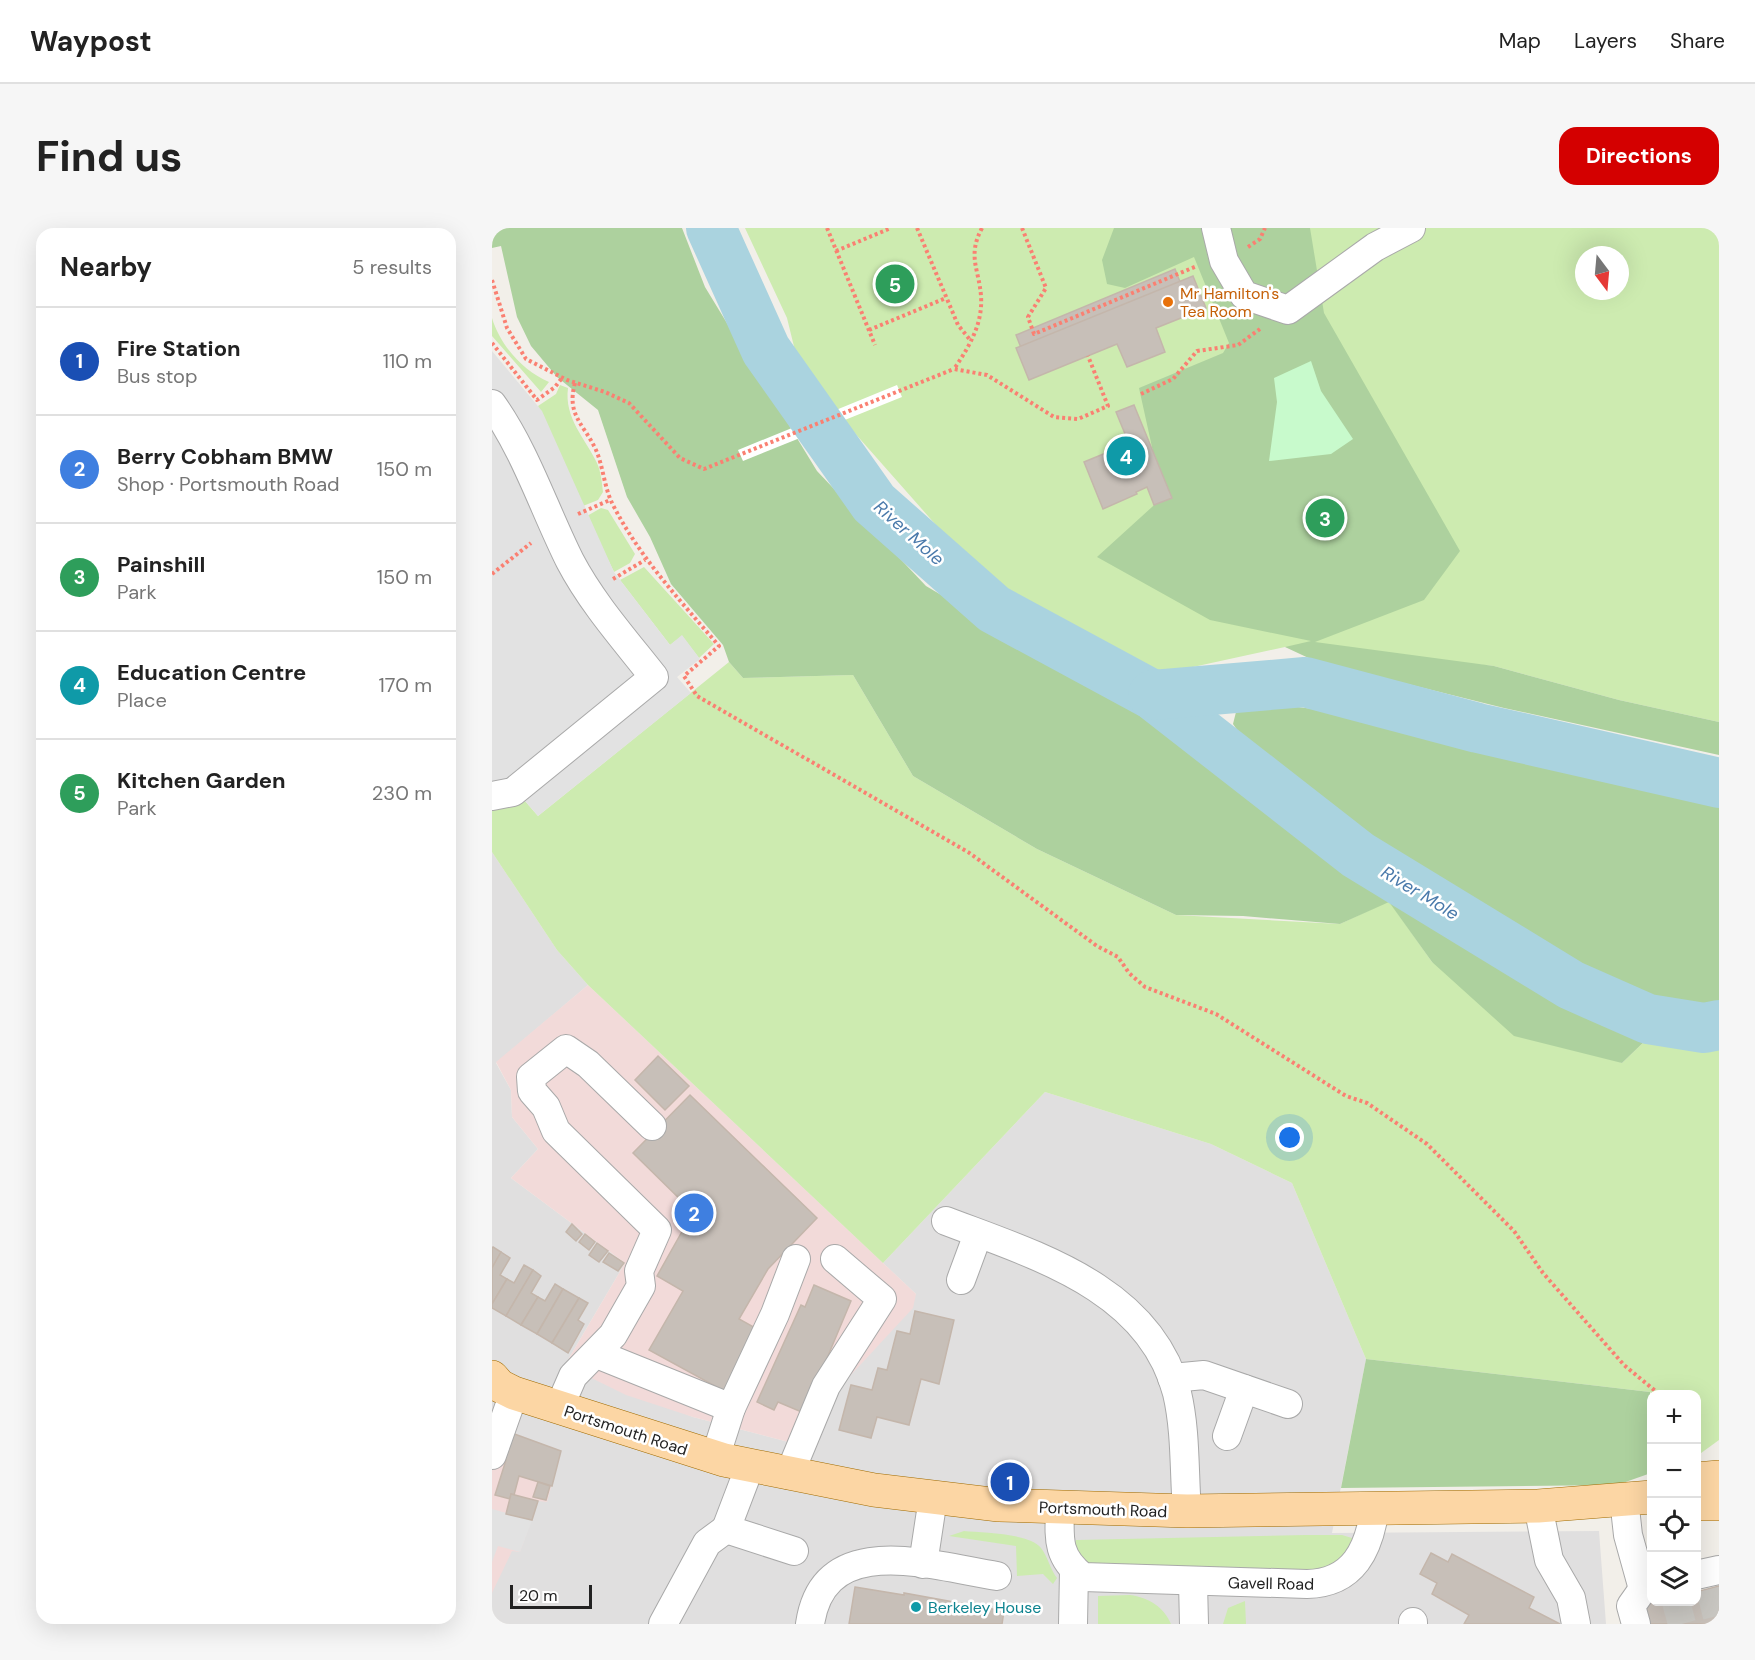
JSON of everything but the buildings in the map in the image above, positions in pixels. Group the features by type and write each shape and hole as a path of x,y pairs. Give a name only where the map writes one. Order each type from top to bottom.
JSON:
{"main road":[{"name":"Portsmouth Road","path":"500,1385 559,1408 715,1458 789,1475 933,1498 1060,1509 1187,1511 1538,1506 1644,1498"},
{"path":"1701,1479 1719,1477"},
{"path":"1701,1504 1719,1504"}],"street":[{"path":"1216,228 1224,261 1244,295 1288,310 1375,247 1411,228"},
{"path":"492,404 503,420 536,485 571,563 610,622 654,677 513,792 492,796"},
{"path":"559,1408 573,1376 597,1354 613,1335 640,1286 639,1271 657,1230 556,1131 546,1107 532,1091 531,1077 566,1049 588,1064 652,1126"},
{"path":"946,1221 1071,1271 1112,1298 1147,1335 1172,1378 1180,1413 1187,1511"},
{"path":"961,1280 978,1234"},
{"path":"715,1458 730,1408 775,1314 796,1258"},
{"path":"789,1475 826,1386 882,1299 836,1259"},
{"path":"597,1354 730,1408"},
{"path":"1172,1378 1204,1375 1288,1404"},
{"path":"492,1455 500,1385"},
{"path":"1227,1436 1244,1389"},
{"path":"663,1624 707,1543 726,1529 750,1466"},
{"path":"923,1564 933,1498"},
{"path":"1636,1624 1631,1606 1647,1588 1628,1535 1644,1498"},
{"path":"1538,1506 1549,1560 1571,1598 1576,1624"},
{"name":"Gavell Road","path":"1074,1571 1083,1577 1193,1582 1307,1584 1334,1580 1343,1574 1368,1543 1375,1508"},
{"path":"1060,1509 1062,1550 1068,1566 1074,1571 1074,1624"},
{"path":"726,1529 794,1551"},
{"path":"810,1624 817,1597 827,1582 844,1569 874,1559 997,1576"},
{"path":"1193,1582 1194,1624"}],"path":[{"path":"827,228 875,345"},
{"path":"836,251 891,228"},
{"path":"917,228 957,325 971,341"},
{"path":"954,369 971,341 981,309 974,255 982,228"},
{"path":"1022,228 1046,288 1028,317 1034,334 1178,275"},
{"path":"492,280 493,292 507,328 526,359 562,378 605,392 629,403 680,458 704,469 954,369 987,375 1054,417 1078,419 1108,406 1088,356"},
{"path":"869,330 946,298"},
{"path":"1141,394 1173,379 1197,351 1238,345 1288,310"},
{"path":"492,343 537,400 555,387 562,378"},
{"path":"575,383 571,398 576,416 595,448 610,500 645,560 719,646 684,676 697,696 968,852 1097,946 1118,957 1129,973 1145,987 1216,1014 1346,1096 1367,1103 1382,1116 1415,1135 1514,1231 1543,1273 1624,1365 1653,1390"},
{"path":"591,593 645,560"}],"shaded area":[{"path":"492,351 542,411 614,572 670,645 682,635 700,659 677,677 691,693 538,816 525,801 509,808 492,808"},
{"path":"492,852 557,950 588,985 496,1063 511,1090 512,1117 538,1149 511,1178 625,1263 565,1365 693,1417 815,1449 837,1390 916,1294 883,1263 1045,1092 1211,1144 1292,1183 1366,1359 1332,1533 1599,1531 1606,1624 492,1624"},
{"path":"588,985 916,1294 913,1308 837,1390 815,1449 693,1417 626,1395 565,1365 625,1263 511,1178 538,1149 512,1117 511,1090 496,1062"},
{"path":"492,1426 561,1451 547,1502 538,1501 520,1552 512,1551 492,1593"},
{"path":"492,1509 532,1520 520,1552 498,1546 492,1562"}],"green space":[{"path":"492,228 682,228 705,287 817,471 926,586 1123,702 1490,958 1648,1038 1622,1063 1514,1036 1432,962 1389,902 1340,924 1243,916 1176,915 1037,849 913,776 853,675 743,678 729,662 723,645 671,584 650,537 627,497 598,410 557,377 531,346 517,317 501,246 492,248"},
{"path":"745,228 1719,228 1719,722 1619,700 1494,666 1285,647 1147,677 996,593 800,371 787,318"},
{"path":"1114,228 1310,228 1324,313 1460,551 1424,600 1315,642 1494,666 1619,700 1719,722 1719,755 1504,708 1315,661 1285,647 1311,641 1210,620 1097,557 1163,497 1139,388 1223,353 1229,343 1194,257 1125,288 1107,284 1102,260"},
{"path":"492,318 501,338 514,356 530,371 549,382 541,392 492,336"},
{"path":"1311,361 1321,391 1353,439 1331,454 1269,461 1277,402 1274,378"},
{"path":"560,385 568,388 572,418 597,463 601,477 603,492 598,500 583,506 538,406 556,394"},
{"path":"601,508 608,510 635,554 630,563 614,572 587,516"},
{"path":"644,567 714,644 699,658 682,636 670,645 620,580"},
{"path":"729,662 743,678 853,675 913,776 1037,849 1176,915 1340,924 1389,901 1432,962 1622,1063 1648,1038 1677,1045 1719,1039 1719,1440 1701,1453 1701,1390 1647,1392 1366,1359 1292,1183 1211,1144 1045,1092 883,1263 588,985 557,950 492,852 492,808 525,801 538,816"},
{"path":"1256,705 1298,707 1398,720 1719,806 1719,1010 1705,1012 1640,999 1432,888 1328,813 1244,740 1233,724 1237,708"},
{"path":"1366,1359 1647,1392 1647,1474 1617,1485 1341,1488"},
{"path":"964,1531 1006,1535 1035,1543 1041,1548 1057,1578 1053,1584 1043,1574 1017,1576 1016,1546 949,1536"},
{"path":"1342,1535 1352,1538 1353,1545 1326,1573 1082,1565 1074,1544 1076,1540"},
{"path":"1130,1595 1155,1604 1164,1612 1171,1624 1098,1624 1098,1596"},
{"path":"1245,1601 1246,1624 1223,1624 1228,1608"}],"pier":[{"path":"897,385 902,397 743,461 738,450"}],"waterway":[{"name":"River Mole","path":"711,228 766,350 874,503 994,609 1153,695 1358,855 1571,985 1648,1019 1704,1028 1719,1025"},
{"name":"River Mole","path":"1153,695 1305,682 1478,728 1719,783"}],"tunnel":[{"path":"1710,1589 1719,1624"},
{"path":"1677,1606 1682,1624"}],"place":[{"name":"Kitchen Garden","path":"895,284"},
{"name":"Mr Hamilton's Tea Room","path":"1168,302"},
{"name":"Education Centre","path":"1126,456"},
{"name":"Painshill","path":"1325,518"},
{"name":"Berry Cobham BMW","path":"694,1213"},
{"name":"Fire Station","path":"1010,1482"},
{"name":"Berkeley House","path":"916,1607"}]}
